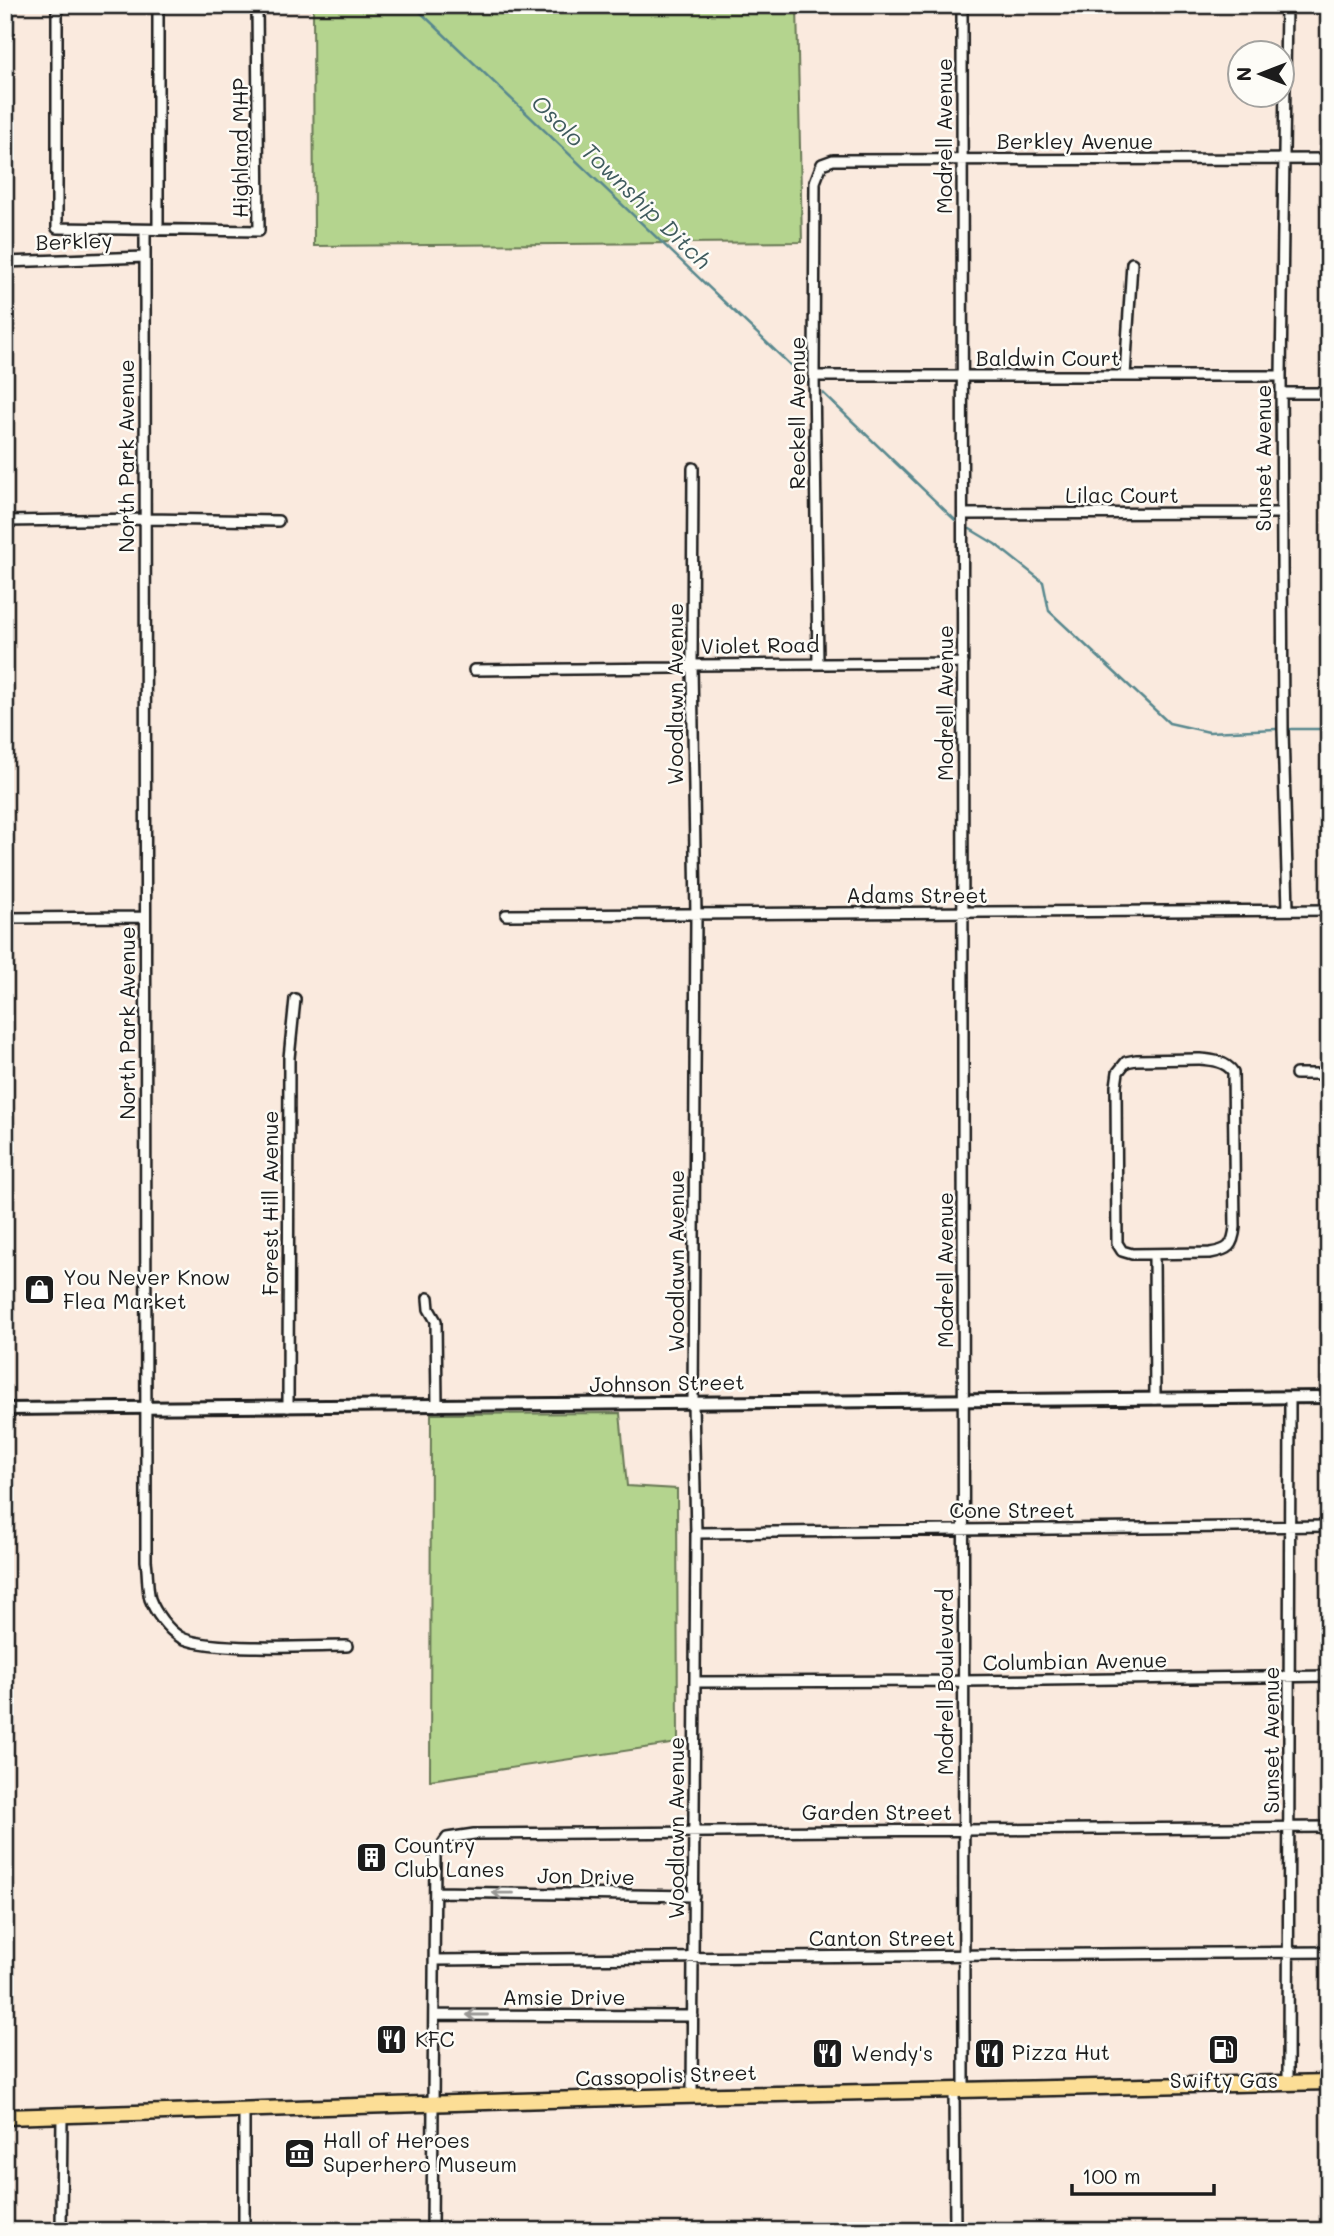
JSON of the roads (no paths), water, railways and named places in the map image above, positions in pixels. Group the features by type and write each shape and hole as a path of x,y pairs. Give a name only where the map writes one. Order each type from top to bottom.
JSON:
{"main road":[{"name":"Cassopolis Street","path":"5,2117 692,2096 1329,2082"}],"street":[{"name":"Highland MHP","path":"57,5 57,228 259,231 257,5"},
{"path":"158,5 158,230"},
{"name":"Modrell Avenue","path":"962,5 964,1401"},
{"name":"Sunset Avenue","path":"1286,5 1281,376 1283,730 1288,910"},
{"name":"Berkley Avenue","path":"822,164 833,160 1329,159"},
{"name":"Reckell Avenue","path":"818,663 814,376 815,182 822,164"},
{"name":"North Park Avenue","path":"145,230 146,1561 150,1598 162,1620 178,1636 192,1642 347,1646"},
{"name":"Berkley","path":"5,262 145,257"},
{"path":"1125,376 1132,263"},
{"name":"Baldwin Court","path":"814,376 1281,376"},
{"path":"1283,393 1329,393"},
{"name":"Woodlawn Avenue","path":"692,2096 696,1533 693,1404 696,915 692,665 693,468"},
{"name":"Lilac Court","path":"963,514 1282,513"},
{"path":"5,521 278,521"},
{"name":"Violet Road","path":"474,670 963,663"},
{"name":"Adams Street","path":"506,915 1329,910"},
{"path":"5,918 145,917"},
{"name":"Forest Hill Avenue","path":"288,1407 289,1058 295,999"},
{"path":"1136,1060 1214,1060 1230,1066 1234,1079 1234,1239 1230,1247 1222,1252 1154,1254 1132,1254 1122,1251 1117,1243 1118,1072 1126,1062 1136,1060"},
{"path":"1296,1074 1329,1074"},
{"path":"1154,1254 1155,1399"},
{"path":"428,1298 429,1309 436,1321 437,1406"},
{"name":"Johnson Street","path":"5,1409 1329,1397"},
{"name":"Sunset Avenue","path":"1289,2082 1290,1398"},
{"name":"Modrell Boulevard","path":"955,2231 963,1956 964,1401"},
{"name":"Cone Street","path":"696,1533 1329,1526"},
{"name":"Columbian Avenue","path":"695,1682 1329,1676"},
{"name":"Garden Street","path":"435,1892 435,1855 447,1838 474,1834 694,1830 1329,1828"},
{"path":"432,2231 435,1892"},
{"name":"Jon Drive","path":"435,1892 694,1896"},
{"name":"Canton Street","path":"435,1960 1329,1952"},
{"name":"Amsie Drive","path":"435,2015 692,2017"},
{"path":"244,2109 244,2231"},
{"path":"61,2231 62,2114"}],"waterway":[{"name":"Osolo Township Ditch","path":"413,5 807,381"},
{"name":"Osolo Township Ditch","path":"823,393 955,520"},
{"name":"Osolo Township Ditch","path":"970,529 995,544 1043,582 1049,611 1169,723 1209,732 1276,729"},
{"name":"Osolo Township Ditch","path":"1291,729 1329,729"}],"place":[{"name":"You Never Know Flea Market","path":"40,1290"},
{"name":"Country Club Lanes","path":"371,1858"},
{"name":"KFC","path":"392,2040"},
{"name":"Swifty Gas","path":"1224,2049"},
{"name":"Pizza Hut","path":"989,2053"},
{"name":"Wendy's","path":"828,2054"},
{"name":"Hall of Heroes Superhero Museum","path":"300,2153"}]}
